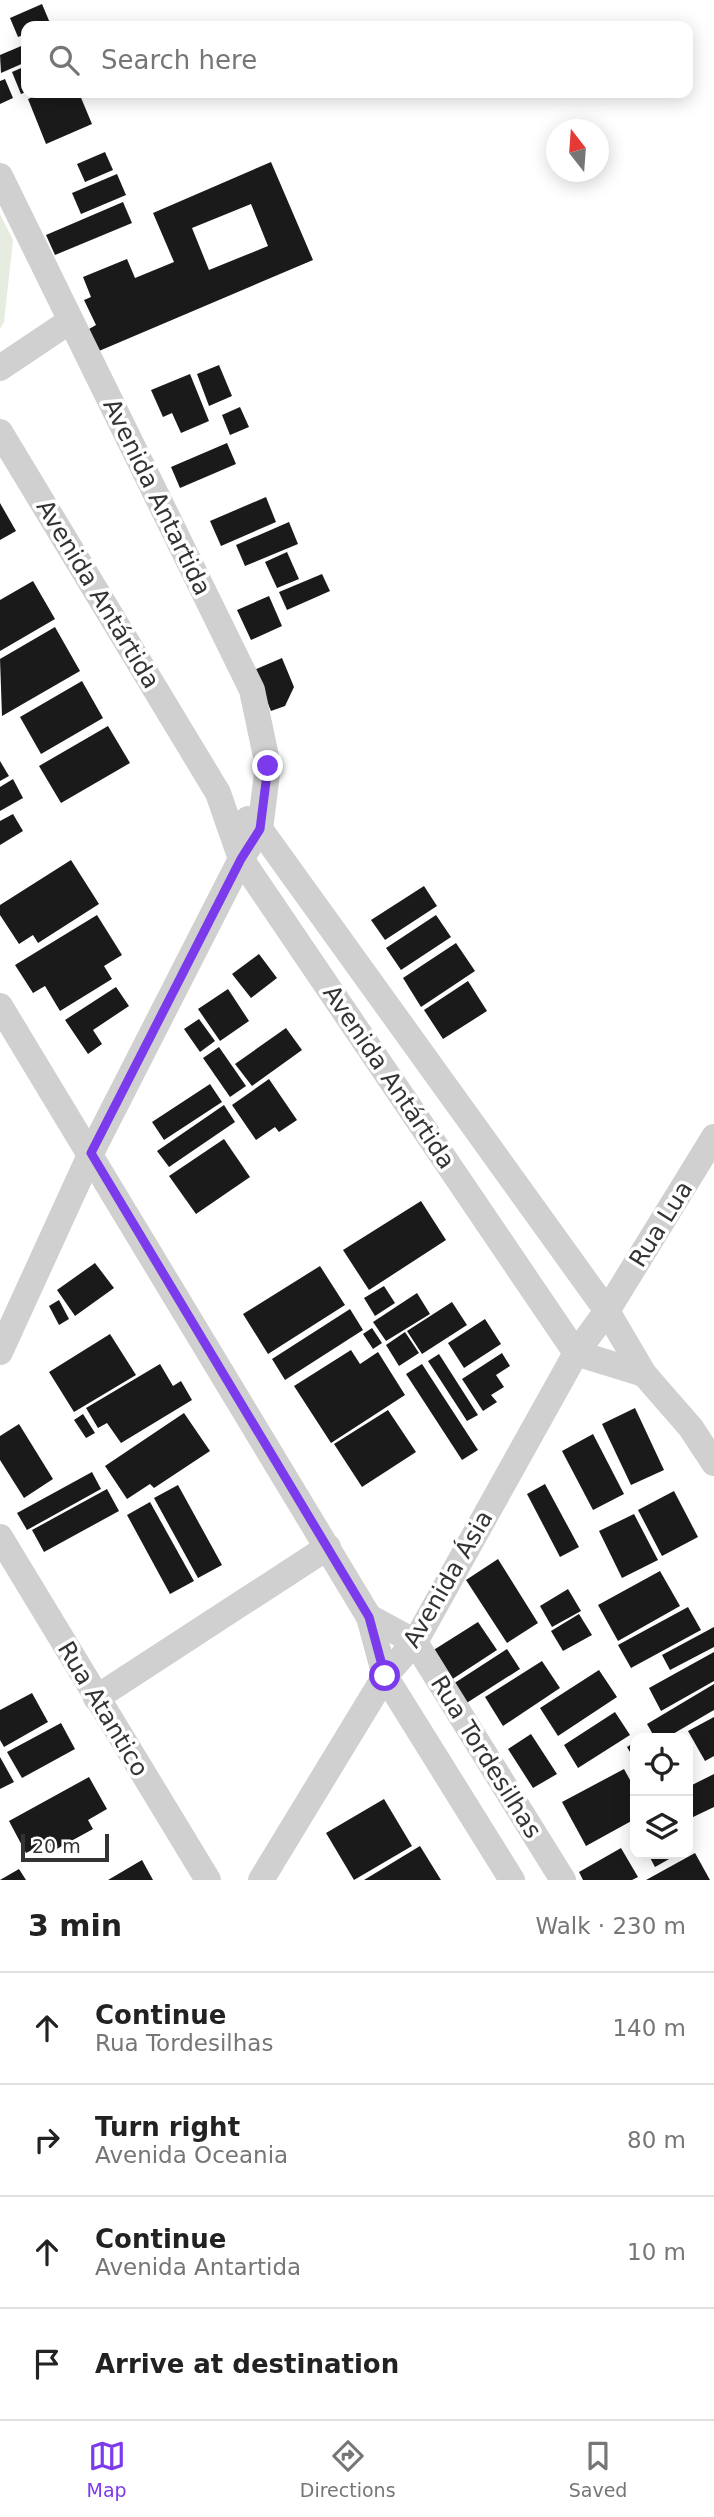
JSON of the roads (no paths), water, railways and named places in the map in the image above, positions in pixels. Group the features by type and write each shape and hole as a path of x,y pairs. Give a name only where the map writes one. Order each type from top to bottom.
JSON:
{"street":[{"name":"Avenida Antartida","path":"0,177 252,690 268,766 260,829"},
{"path":"0,368 70,321"},
{"name":"Avenida Antártida","path":"0,432 218,793 241,859 576,1353"},
{"name":"Avenida Antártida","path":"218,793 260,829 607,1311 644,1374 691,1428 714,1463"},
{"path":"0,1352 91,1153 241,859 260,829"},
{"name":"Rua Tordesilhas","path":"0,1006 328,1547 369,1617 385,1676 512,1880"},
{"name":"Rua Lua","path":"607,1311 714,1137"},
{"name":"Avenida Ásia","path":"261,1880 385,1676 415,1642 576,1353 607,1311"},
{"path":"576,1353 644,1374"},
{"name":"Rua Atantico","path":"0,1537 208,1880"},
{"path":"96,1698 328,1547"},
{"name":"Rua Tordesilhas","path":"369,1617 415,1642 563,1880"}]}
